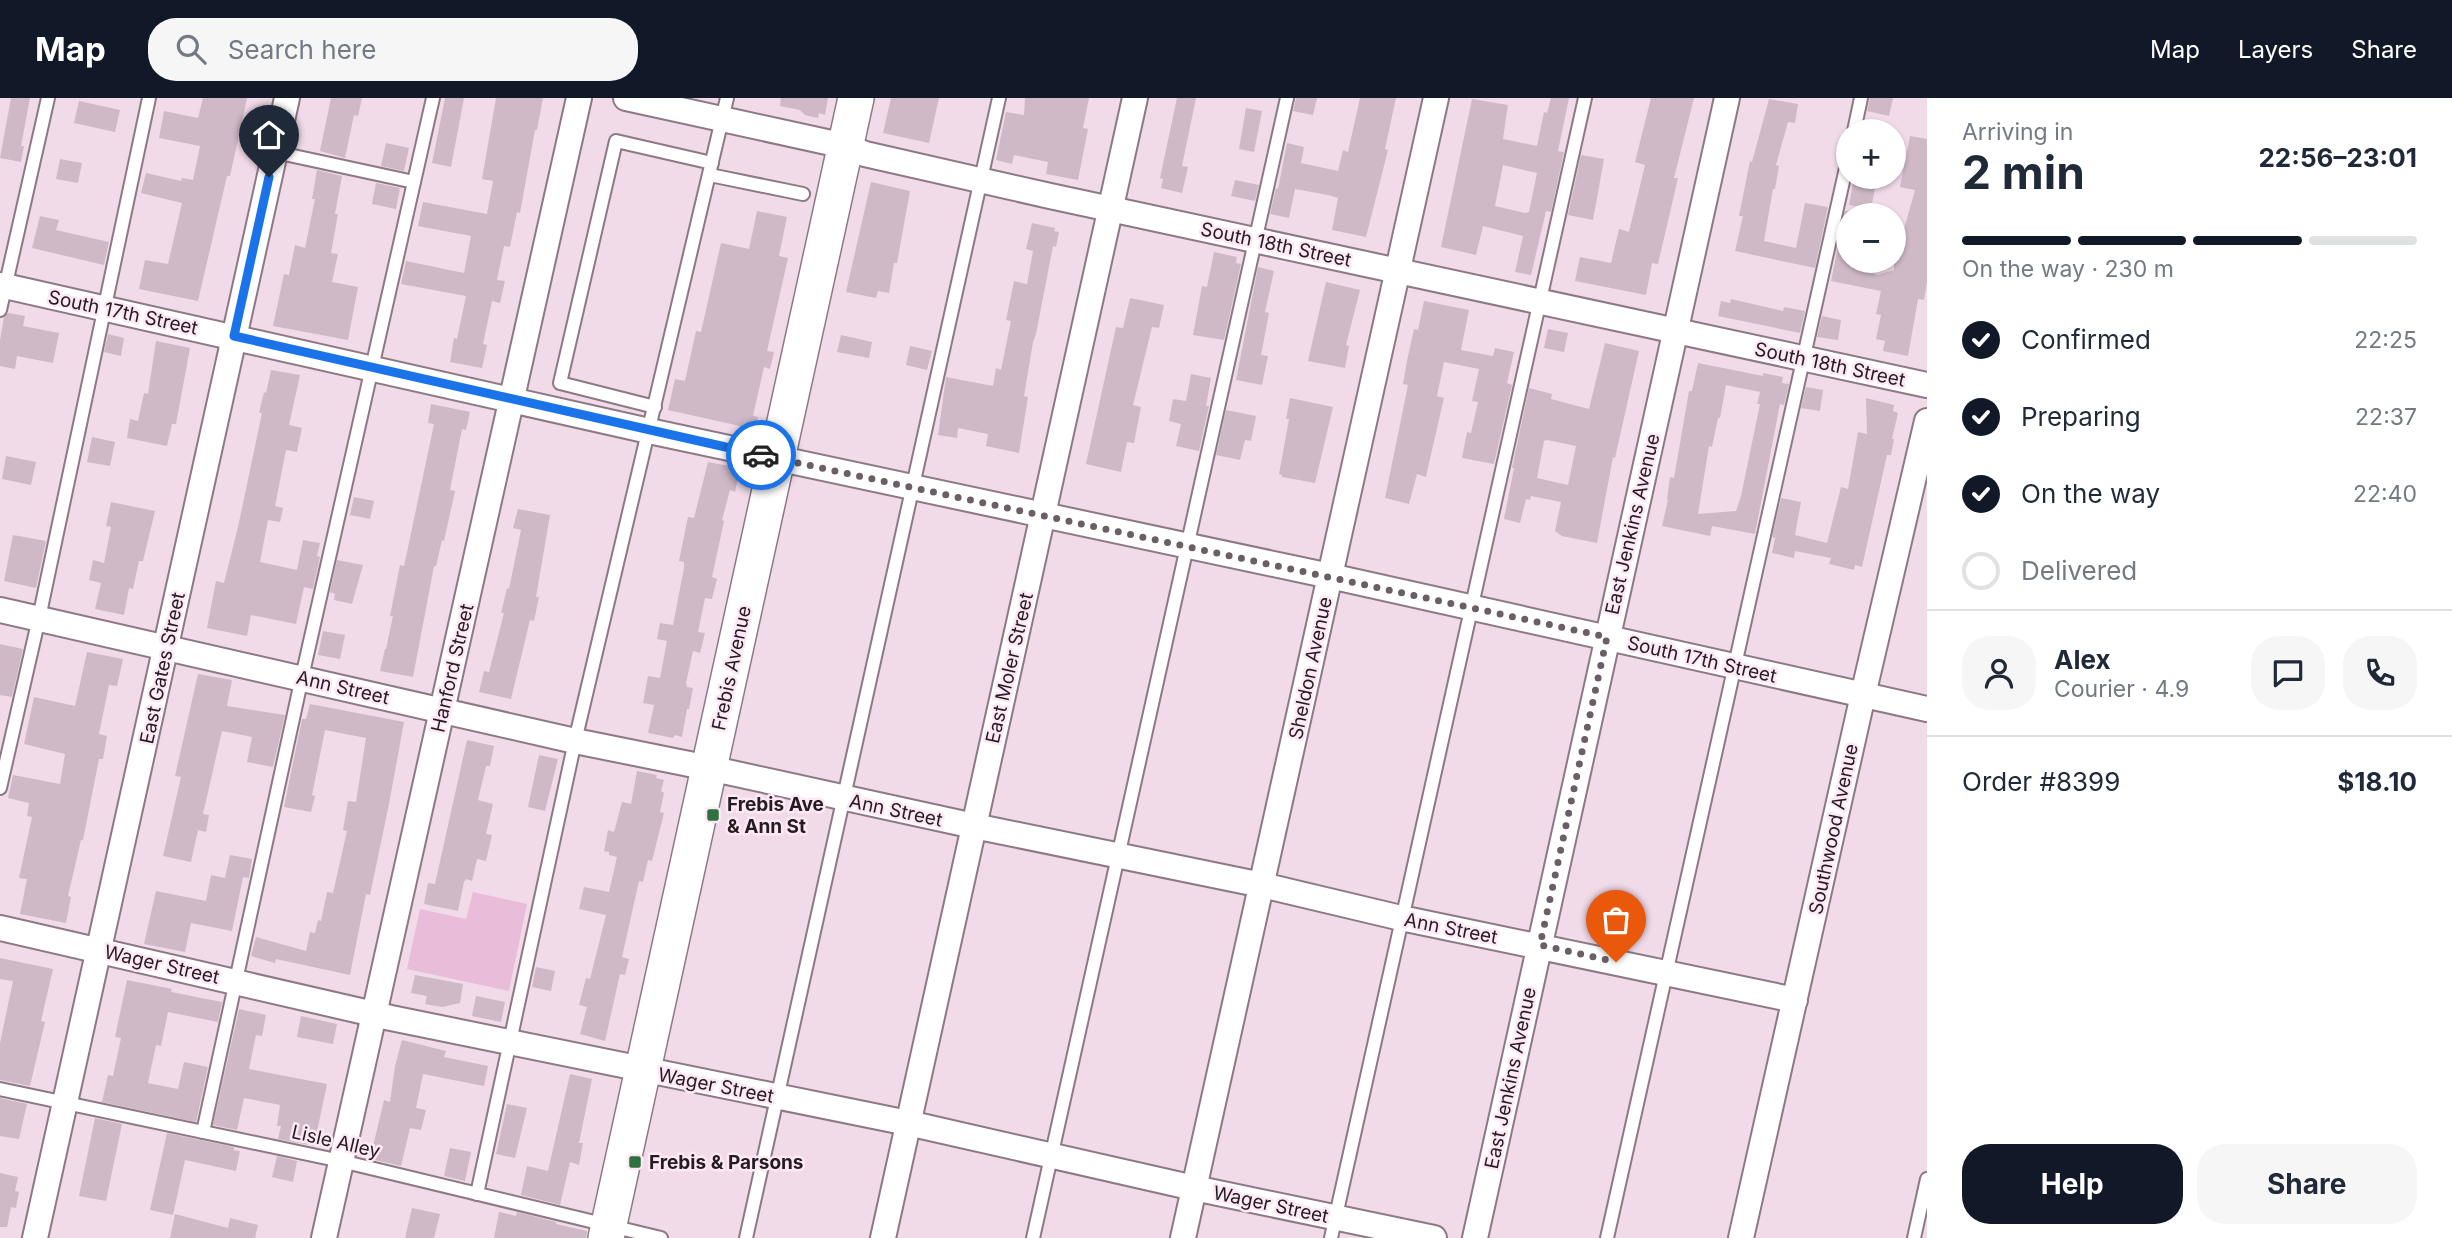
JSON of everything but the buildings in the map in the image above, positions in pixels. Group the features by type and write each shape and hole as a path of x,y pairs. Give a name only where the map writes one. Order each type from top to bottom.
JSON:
{"main road":[{"name":"Frebis Avenue","path":"607,1232 856,98"}],"street":[{"name":"East Gates Street","path":"35,1238 287,98"},
{"name":"Hanford Street","path":"324,1238 579,98"},
{"name":"South 18th Street","path":"626,98 725,108 865,154 981,181 1927,385"},
{"name":"East Moler Street","path":"883,1238 1135,98"},
{"name":"Sheldon Avenue","path":"1183,1238 1436,98"},
{"name":"East Jenkins Avenue","path":"1475,1238 1727,98"},
{"name":"South 17th Street","path":"2,294 105,308 512,398 652,419 777,458 1330,576 1927,709"},
{"name":"Southwood Avenue","path":"1741,1238 1927,421"},
{"name":"Ann Street","path":"0,610 575,741 1795,1000"},
{"name":"Wager Street","path":"0,928 509,1043 1052,1154 1194,1188 1333,1228 1434,1238"}],"lane":[{"path":"2,294 48,98"},
{"path":"0,788 39,618 149,98"},
{"path":"203,1132 302,677 433,98"},
{"path":"746,1238 999,98"},
{"path":"1033,1238 1287,98"},
{"path":"1333,1228 1586,98"},
{"path":"1857,119 1861,98"},
{"path":"477,1194 575,741 725,108"},
{"path":"652,419 560,383 616,141 803,194"},
{"path":"275,152 414,182"},
{"path":"1606,1238 1841,189"},
{"name":"Lisle Alley","path":"0,1089 341,1161 477,1194 607,1232 662,1238"},
{"path":"1914,1238 1927,1179"}],"shaded area":[{"path":"473,892 527,904 509,991 407,969 420,909 466,919"}],"way so far":[{"path":"761,455 1607,637 1540,945 1616,962"}],"place":[{"name":"Frebis Ave & Ann St","path":"713,815"},
{"name":"Frebis & Parsons","path":"635,1162"}],"route":[{"path":"269,177 234,336 761,455"}]}
